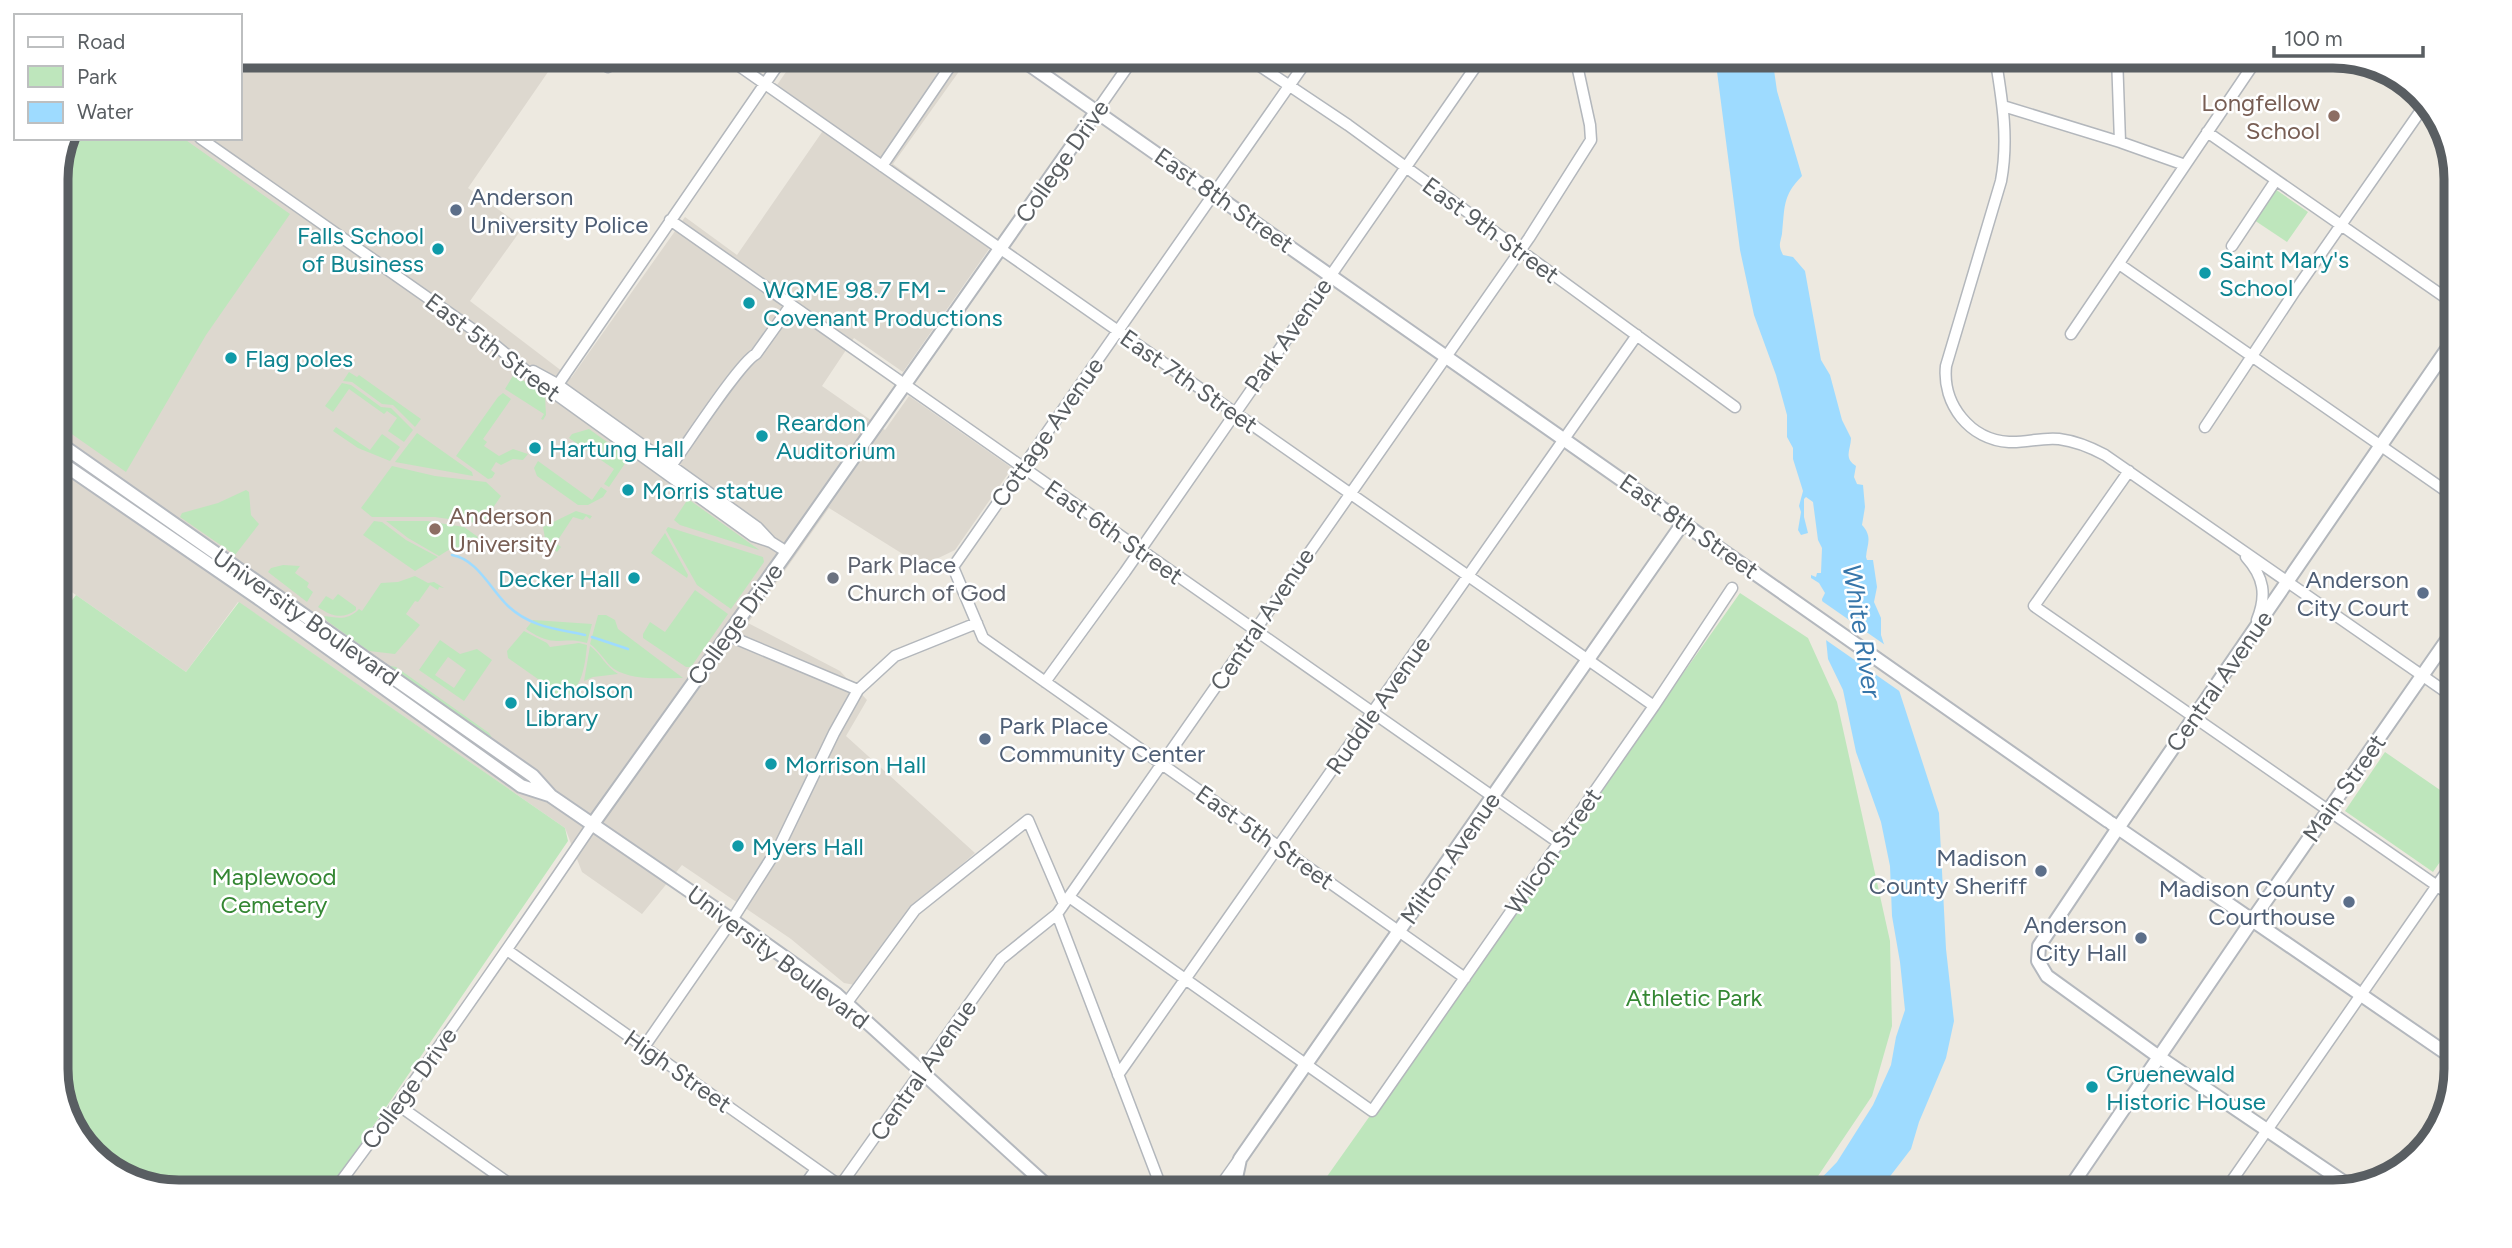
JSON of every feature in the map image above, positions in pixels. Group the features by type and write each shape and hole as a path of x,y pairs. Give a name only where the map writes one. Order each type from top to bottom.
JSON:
{"main road":[{"name":"East 8th Street","path":"1034,68 2113,824 2444,1052"},
{"name":"College Drive","path":"592,825 1096,112"},
{"name":"Central Avenue","path":"2159,1057 2047,976 2038,961 2039,946 2113,824 2194,718 2444,353"},
{"name":"University Boulevard","path":"68,450 493,766 521,786 551,796"},
{"name":"University Boulevard","path":"68,466 501,754 533,776 551,796 733,920 846,1004 1041,1180"},
{"name":"Milton Avenue","path":"1240,1159 1683,523"},
{"name":"Main Street","path":"2076,1180 2444,644"},
{"path":"2159,1057 2340,1179"},
{"path":"1236,1180 1240,1159"}],"street":[{"name":"East 7th Street","path":"742,68 1654,706"},
{"path":"559,383 776,68"},
{"path":"882,166 949,68"},
{"name":"College Drive","path":"1096,112 1127,68"},
{"name":"East 9th Street","path":"1263,68 1348,125 1735,407"},
{"name":"Cottage Avenue","path":"953,567 1302,68"},
{"name":"Park Avenue","path":"1045,682 1140,550 1475,68"},
{"name":"Central Avenue","path":"850,1180 1001,959 1057,915 1521,250 1591,140 1578,68"},
{"path":"1997,68 2003,106 2005,160 1946,366 1948,394 1958,413 1967,424 1984,436 2007,442 2058,439 2078,443 2105,455 2444,691"},
{"path":"2117,68 2120,142"},
{"path":"2071,334 2251,68"},
{"path":"2003,106 2185,165"},
{"path":"2205,427 2340,225 2420,111"},
{"path":"2207,132 2444,297"},
{"name":"East 5th Street","path":"203,140 495,345 542,385 668,470 753,536 771,542 787,552"},
{"path":"2232,246 2276,180"},
{"name":"East 6th Street","path":"670,220 1559,843"},
{"path":"2119,264 2444,490"},
{"path":"668,470 791,305"},
{"name":"Ruddle Avenue","path":"1118,1075 1637,335"},
{"path":"2129,471 2034,606 2444,891"},
{"path":"2231,542 2251,562 2262,582 2263,600 2251,636"},
{"name":"East 5th Street","path":"953,567 983,638 1465,978"},
{"name":"Wilcon Street","path":"1306,1064 1372,1111 1654,706 1732,588"},
{"path":"644,1047 733,920 781,843 834,733 858,690 895,656 977,623"},
{"path":"727,635 858,690"},
{"path":"493,766 501,754"},
{"path":"846,1004 915,910 1028,820 1066,901 1185,979 1306,1064"},
{"name":"College Drive","path":"342,1180 508,950 592,825"},
{"path":"2232,1180 2444,876"},
{"path":"1057,915 1158,1180"},
{"name":"High Street","path":"508,950 831,1180"},
{"path":"398,1104 505,1180"},
{"name":"Milton Avenue","path":"1225,1180 1240,1159"},
{"path":"808,1180 816,1169"}],"shaded area":[{"name":"Anderson University","path":"242,68 551,68 468,188 523,227 470,301 571,378 685,217 737,255 829,122 777,85 789,68 961,68 893,164 996,239 903,372 854,338 822,386 885,430 909,396 1012,468 955,550 922,566 829,508 748,623 840,671 867,700 846,736 975,853 911,908 855,985 844,983 791,939 682,865 642,914 582,872 565,828 238,602 186,672 68,589 68,172 76,140 242,140"}],"green space":[{"path":"76,140 186,140 290,214 206,335 126,472 68,431 68,172"},
{"path":"2275,189 2308,212 2287,242 2254,220"},
{"path":"349,372 357,377 359,375 421,419 415,427 393,405 382,404 352,382 343,381"},
{"path":"514,374 545,396 546,415 543,420 541,419 544,414 505,389"},
{"path":"342,383 351,385 381,407 391,408 413,430 404,442 388,431 397,418 387,411 384,414 349,389 333,412 325,406"},
{"path":"503,393 511,399 483,439 487,442 484,446 499,456 513,449 528,454 523,460 513,459 501,465 496,462 491,470 495,473 488,479 456,456"},
{"path":"336,427 370,450 382,434 400,447 390,461 358,448 333,431"},
{"path":"589,429 621,452 626,462 609,487 604,484 614,469 569,438 572,434"},
{"path":"417,433 472,472 473,476 395,462"},
{"path":"538,461 592,500 601,487 607,491 603,497 588,505 578,505 537,476 534,468"},
{"path":"392,466 435,476 486,482 501,496 482,524 435,517 372,517 361,508"},
{"path":"246,490 249,492 251,515 259,524 235,555 180,517 182,513 218,503"},
{"path":"688,499 759,550 680,525 674,520"},
{"path":"576,511 592,516 590,519 586,516 583,520 573,517 556,543 561,547 557,552 546,544 543,527"},
{"path":"374,521 382,522 406,540 438,557 415,571 363,535"},
{"path":"386,521 427,521 464,527 478,537 472,545 450,549 439,556"},
{"path":"668,527 763,557 764,562 731,609 697,585 666,530"},
{"path":"665,533 688,575 687,578 651,553"},
{"path":"283,565 300,566 295,573 309,583 307,587 313,592 307,602 268,572 271,568"},
{"path":"415,576 444,588 439,587 438,590 430,585 418,602 415,601 406,614 420,625 395,654 369,651 327,621 324,616 346,617 359,609 362,611 381,583 398,582"},
{"path":"695,590 728,614 691,667 686,667 643,638 643,634 650,622 665,632"},
{"name":"Athletic Park","path":"1740,593 1808,638 1837,702 1890,941 1892,1026 1872,1096 1815,1180 1324,1180"},
{"path":"338,594 356,607 356,610 337,616 318,607 326,596 333,600"},
{"name":"Maplewood Cemetery","path":"76,595 186,672 239,602 565,828 568,841 336,1180 158,1178 130,1168 106,1152 80,1118 68,1076 68,605"},
{"path":"598,615 606,615 615,620 618,629 683,678 639,677 614,669 590,644"},
{"path":"533,620 592,624 587,643 552,641 526,629"},
{"path":"524,631 550,647 579,643 587,645 580,681 569,694 552,698 555,691 508,658 507,651"},
{"path":"440,640 460,654 477,649 492,660 464,701 419,670","holes":["448,657 466,670 454,688 435,675"]},
{"path":"590,646 618,674 593,677 584,681"},
{"path":"386,665 396,667 489,733 496,744 384,668"},
{"path":"2385,752 2444,793 2444,856 2433,872 2345,811"}],"water":[{"name":"White River","path":"1717,68 1774,68 1777,91 1802,176 1788,196 1780,249 1783,255 1793,257 1805,271 1821,360 1830,375 1842,420 1851,438 1849,457 1856,466 1854,477 1857,484 1863,485 1865,507 1862,525 1868,537 1866,557 1867,560 1873,560 1877,587 1874,602 1881,618 1881,635 1939,813 1946,949 1954,1021 1946,1058 1919,1122 1911,1149 1887,1180 1820,1180 1837,1162 1873,1105 1891,1065 1905,1010 1892,916 1890,866 1881,822 1856,752 1843,690 1828,659 1822,599 1825,593 1819,583 1811,578 1811,575 1816,577 1817,573 1821,573 1822,548 1818,540 1813,502 1806,497 1804,499 1804,517 1808,533 1801,535 1798,530 1801,512 1799,506 1803,491 1793,459 1793,448 1787,437 1787,415 1754,315 1740,250"}],"pier":[{"path":"1819,599 1888,647 1905,695 1823,638"}],"waterway":[{"path":"452,555 469,562 508,606 525,619 585,635"},
{"path":"592,637 628,649"}],"place":[{"name":"Longfellow School","path":"2334,116"},
{"name":"Anderson University Police","path":"456,210"},
{"name":"Falls School of Business","path":"438,249"},
{"name":"Saint Mary's School","path":"2205,273"},
{"name":"WQME 98.7 FM - Covenant Productions","path":"749,303"},
{"name":"Flag poles","path":"231,358"},
{"name":"Reardon Auditorium","path":"762,436"},
{"name":"Hartung Hall","path":"535,448"},
{"name":"Morris statue","path":"628,490"},
{"name":"Anderson University","path":"435,529"},
{"name":"Decker Hall","path":"634,578"},
{"name":"Park Place Church of God","path":"833,578"},
{"name":"Anderson City Court","path":"2423,593"},
{"name":"Nicholson Library","path":"511,703"},
{"name":"Park Place Community Center","path":"985,739"},
{"name":"Morrison Hall","path":"771,764"},
{"name":"Myers Hall","path":"738,846"},
{"name":"Madison County Sheriff","path":"2041,871"},
{"name":"Madison County Courthouse","path":"2349,902"},
{"name":"Anderson City Hall","path":"2141,938"},
{"name":"Gruenewald Historic House","path":"2092,1087"}]}
